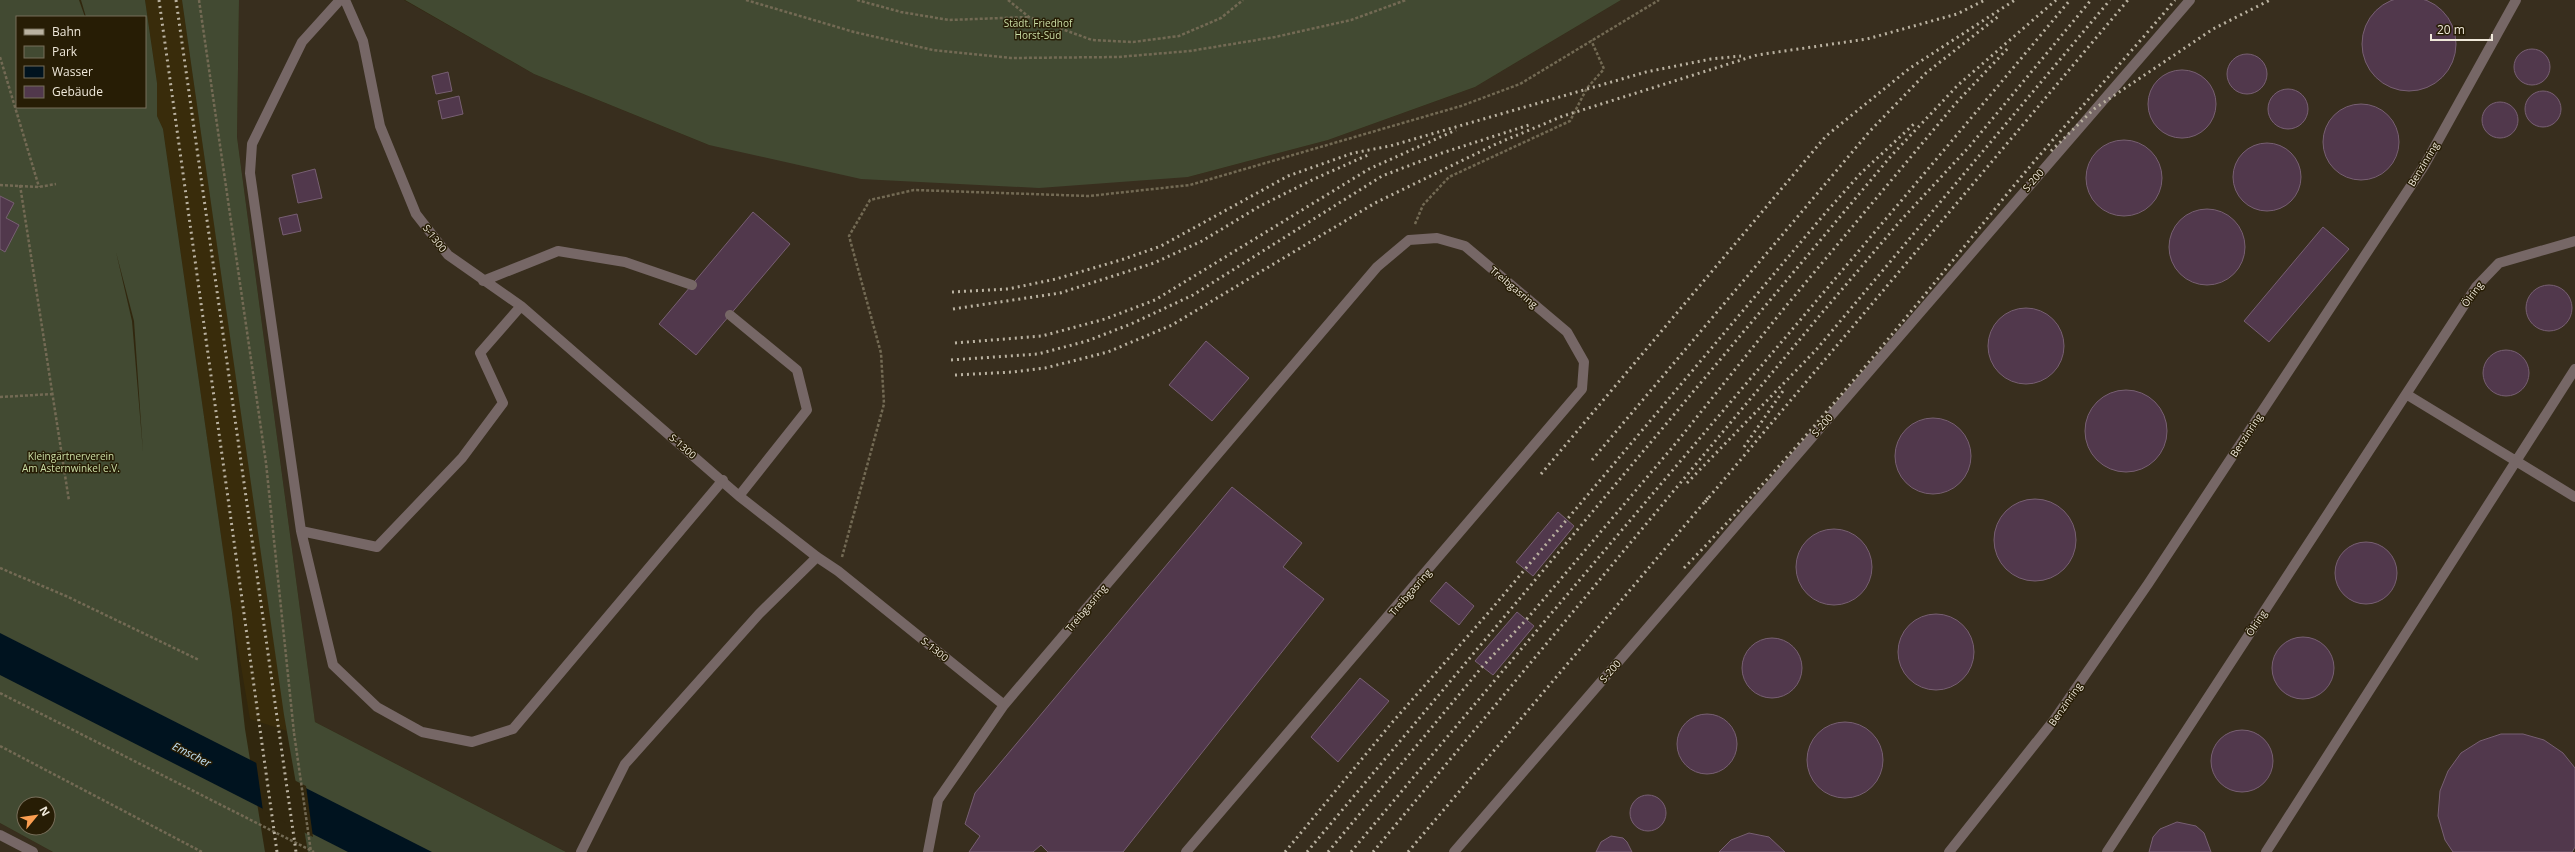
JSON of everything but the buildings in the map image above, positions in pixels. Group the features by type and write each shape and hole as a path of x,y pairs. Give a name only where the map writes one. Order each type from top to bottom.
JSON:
{"lane":[{"path":"340,0 302,42 252,144 250,174 301,531 333,665 377,707 422,732 472,742 513,729 723,480"},
{"name":"S-1300","path":"345,0 363,40 380,126 416,214 448,255 483,282 521,306 723,480 739,496 817,558 838,571 1004,705"},
{"name":"S-200","path":"1454,852 2190,0"},
{"name":"Benzinring","path":"1949,852 2054,720 2148,584 2424,166 2516,0"},
{"name":"Treibgasring","path":"1004,705 1377,267 1409,240 1437,238 1465,246 1567,332 1584,362 1582,389 1186,852"},
{"name":"Ölring","path":"2107,852 2476,287 2499,263 2575,241"},
{"path":"483,282 558,251 625,262 692,285"},
{"path":"301,531 377,546 462,458 503,403 480,353 521,306"},
{"path":"730,314 797,370 807,410 739,496"},
{"path":"2266,852 2518,461 2575,369"},
{"path":"2406,394 2575,497"},
{"path":"581,852 625,764 759,614 817,558"},
{"path":"928,852 938,800 1004,705"},
{"path":"0,835 33,852"}],"path":[{"path":"199,0 266,463 294,734 312,852"},
{"path":"746,0 854,32 933,50 1011,58 1118,57 1190,51 1275,37 1351,20 1406,0"},
{"path":"856,0 901,12 949,20 1029,16"},
{"path":"1008,0 1029,16 1092,40 1133,42 1179,36 1221,18 1243,0"},
{"path":"838,571 884,404 881,353 849,236 870,200 914,190 1089,196 1190,185 1461,106 1520,84 1659,0"},
{"path":"1409,240 1423,205 1449,177 1570,121 1587,88 1604,69 1591,40"},
{"path":"0,57 39,187"},
{"path":"0,184 39,187 56,184"},
{"path":"20,185 69,501"},
{"path":"0,397 53,394"},
{"path":"0,568 66,596 199,660"},
{"path":"0,693 312,852"},
{"path":"0,746 202,852"}],"shaded area":[{"path":"145,0 182,0 287,731 250,719 232,613 163,129 157,116 157,83"},
{"path":"239,0 404,0 534,74 709,145 1188,177 1328,140 1475,87 1621,0 2575,0 2575,852 566,852 315,722 237,137"},
{"path":"0,823 16,832 16,836 24,836 53,852 0,852"}],"green space":[{"name":"Kleingärtnerverein Am Asternwinkel e.V.","path":"0,0 79,0 85,16 16,16 16,108 146,108 146,16 86,16 81,0 145,0 157,83 157,116 163,129 232,613 245,729 265,852 53,852 24,836 56,836 56,796 16,796 16,832 0,823","holes":["116,252 134,321 143,452 132,321"]},
{"path":"182,0 239,0 237,137 315,722 566,852 308,852 284,715"},
{"name":"Städt. Friedhof Horst-Süd","path":"405,0 1621,0 1475,87 1328,140 1188,177 1039,188 861,179 709,145 534,74"}],"water":[{"name":"Emscher","path":"0,633 432,852 348,852 0,675"}],"pier":[{"path":"256,761 306,786 313,837 263,811"}],"railway":[{"path":"159,0 277,852"},
{"path":"176,0 296,852"},
{"path":"955,375 1013,372 1045,368 1108,352 1172,325 1375,203 1496,144 1563,116 1757,55 1867,39 1957,14 1985,0"},
{"path":"1541,474 1826,136 1910,68 2015,0"},
{"path":"1307,852 1891,156 1958,85 2056,0"},
{"path":"1351,852 1530,638 2070,0"},
{"path":"1373,852 1821,314 1902,219 1969,147 2091,0"},
{"path":"1687,483 1816,350 2110,0"},
{"path":"1705,502 2128,0"},
{"path":"1684,568 1770,476 1852,382 2032,164 2175,0"},
{"path":"2051,151 2094,109 2213,29 2270,0"},
{"path":"1592,460 1870,131 1926,73 2000,15"},
{"path":"1328,852 1482,667 1526,620 1676,443 1786,306 1956,103 2009,47"},
{"path":"952,292 1008,289 1056,279 1124,259 1161,246 1288,176 1353,153 1390,146 1646,72 1711,59 1741,56"},
{"path":"1285,852 1390,725 1489,612 1827,211 1861,173 1915,123"},
{"path":"951,360 1038,354 1087,341 1131,324 1193,295 1382,176 1442,153 1532,124"},
{"path":"955,343 1042,336 1105,319 1155,300 1369,169 1456,130"},
{"path":"953,309 1060,293 1154,263 1202,241 1260,206 1314,179 1370,154"},
{"path":"1744,447 1783,391"},
{"path":"1408,852 1708,498"}]}
